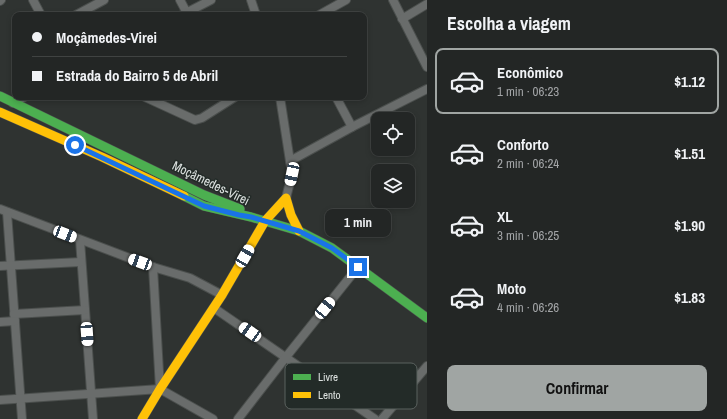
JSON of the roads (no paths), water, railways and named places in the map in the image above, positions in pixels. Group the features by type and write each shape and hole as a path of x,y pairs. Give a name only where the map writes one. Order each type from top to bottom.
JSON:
{"street":[{"path":"33,0 39,12"},
{"path":"82,12 104,0"},
{"path":"180,0 184,12"},
{"path":"189,12 211,0"},
{"path":"251,0 255,12"},
{"path":"324,12 346,0"},
{"path":"393,0 427,67"},
{"path":"402,19 427,4"},
{"path":"290,161 352,127 427,89"},
{"name":"Moçâmedes-Virei","path":"0,96 110,148 204,195 241,209 251,217"},
{"path":"13,103 18,100"},
{"path":"152,100 195,120 202,118 227,100"},
{"path":"142,419 160,389 214,308 265,221 286,198 292,174 280,100"},
{"path":"338,100 352,127"},
{"name":"Moçâmedes-Virei","path":"0,112 102,157 204,206 251,217"},
{"path":"286,198 291,215 299,231"},
{"path":"22,419 11,266 4,211 153,267 190,278 222,295"},
{"path":"251,217 299,231 332,248 427,318"},
{"path":"80,240 93,419"},
{"path":"0,266 81,262"},
{"path":"153,267 160,389"},
{"path":"238,419 358,267"},
{"path":"214,308 295,363"},
{"path":"0,322 15,317 85,310"},
{"path":"417,378 427,366"},
{"path":"0,400 160,389 213,419"},
{"path":"361,409 375,419"},
{"path":"382,419 390,409"}]}
